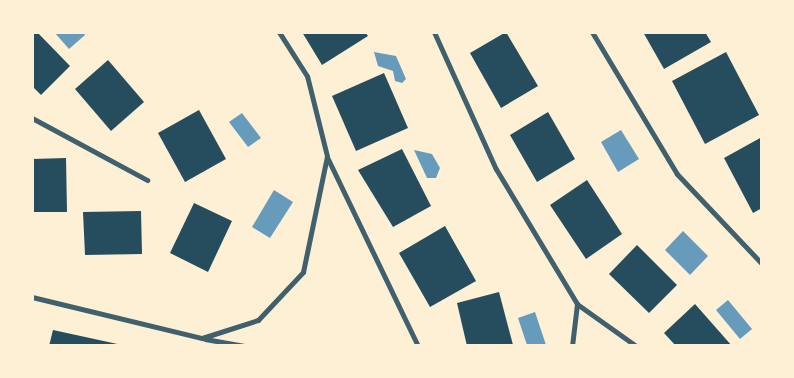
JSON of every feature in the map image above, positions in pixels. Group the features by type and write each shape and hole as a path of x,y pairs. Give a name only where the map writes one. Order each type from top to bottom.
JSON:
{"street":[{"path":"279,32 307,76 327,156 418,345"},
{"path":"434,32 496,169 576,304 636,346"},
{"path":"592,32 677,174 762,264"},
{"path":"32,118 147,180"},
{"path":"202,338 258,320 303,272 327,156"},
{"path":"32,297 202,338 244,346"},
{"path":"572,346 576,304"}],"water":[{"path":"55,33 84,33 85,35 69,49"},
{"path":"374,52 396,56 406,79 402,83 395,81 393,71 378,66"},
{"path":"242,113 261,138 248,147 229,122"},
{"path":"621,130 639,159 618,172 601,142"},
{"path":"414,150 432,154 440,168 436,178 427,178"},
{"path":"274,190 293,202 270,238 252,227"},
{"path":"683,231 708,256 690,275 665,250"},
{"path":"728,300 752,329 740,339 716,310"},
{"path":"535,312 546,345 527,345 518,318"}],"building":[{"path":"32,32 37,32 70,66 41,95 32,86"},
{"path":"302,32 365,32 368,36 322,65"},
{"path":"506,32 538,86 501,108 470,53"},
{"path":"643,32 705,32 711,42 664,69"},
{"path":"726,52 759,115 705,144 672,81"},
{"path":"108,60 144,102 111,131 75,89"},
{"path":"384,73 408,128 356,151 332,96"},
{"path":"199,110 226,159 185,182 158,133"},
{"path":"548,112 575,159 537,182 510,135"},
{"path":"762,137 762,208 753,213 724,158"},
{"path":"402,149 431,206 393,227 358,170"},
{"path":"66,158 67,212 32,212 32,159"},
{"path":"587,180 622,234 586,259 550,205"},
{"path":"194,203 232,221 208,272 170,253"},
{"path":"141,211 142,254 85,255 83,212"},
{"path":"445,226 476,281 430,307 399,253"},
{"path":"637,245 677,285 649,313 609,274"},
{"path":"499,292 513,345 467,346 457,303"},
{"path":"695,304 732,346 676,346 664,333"},
{"path":"53,330 122,345 122,346 49,346"}]}
